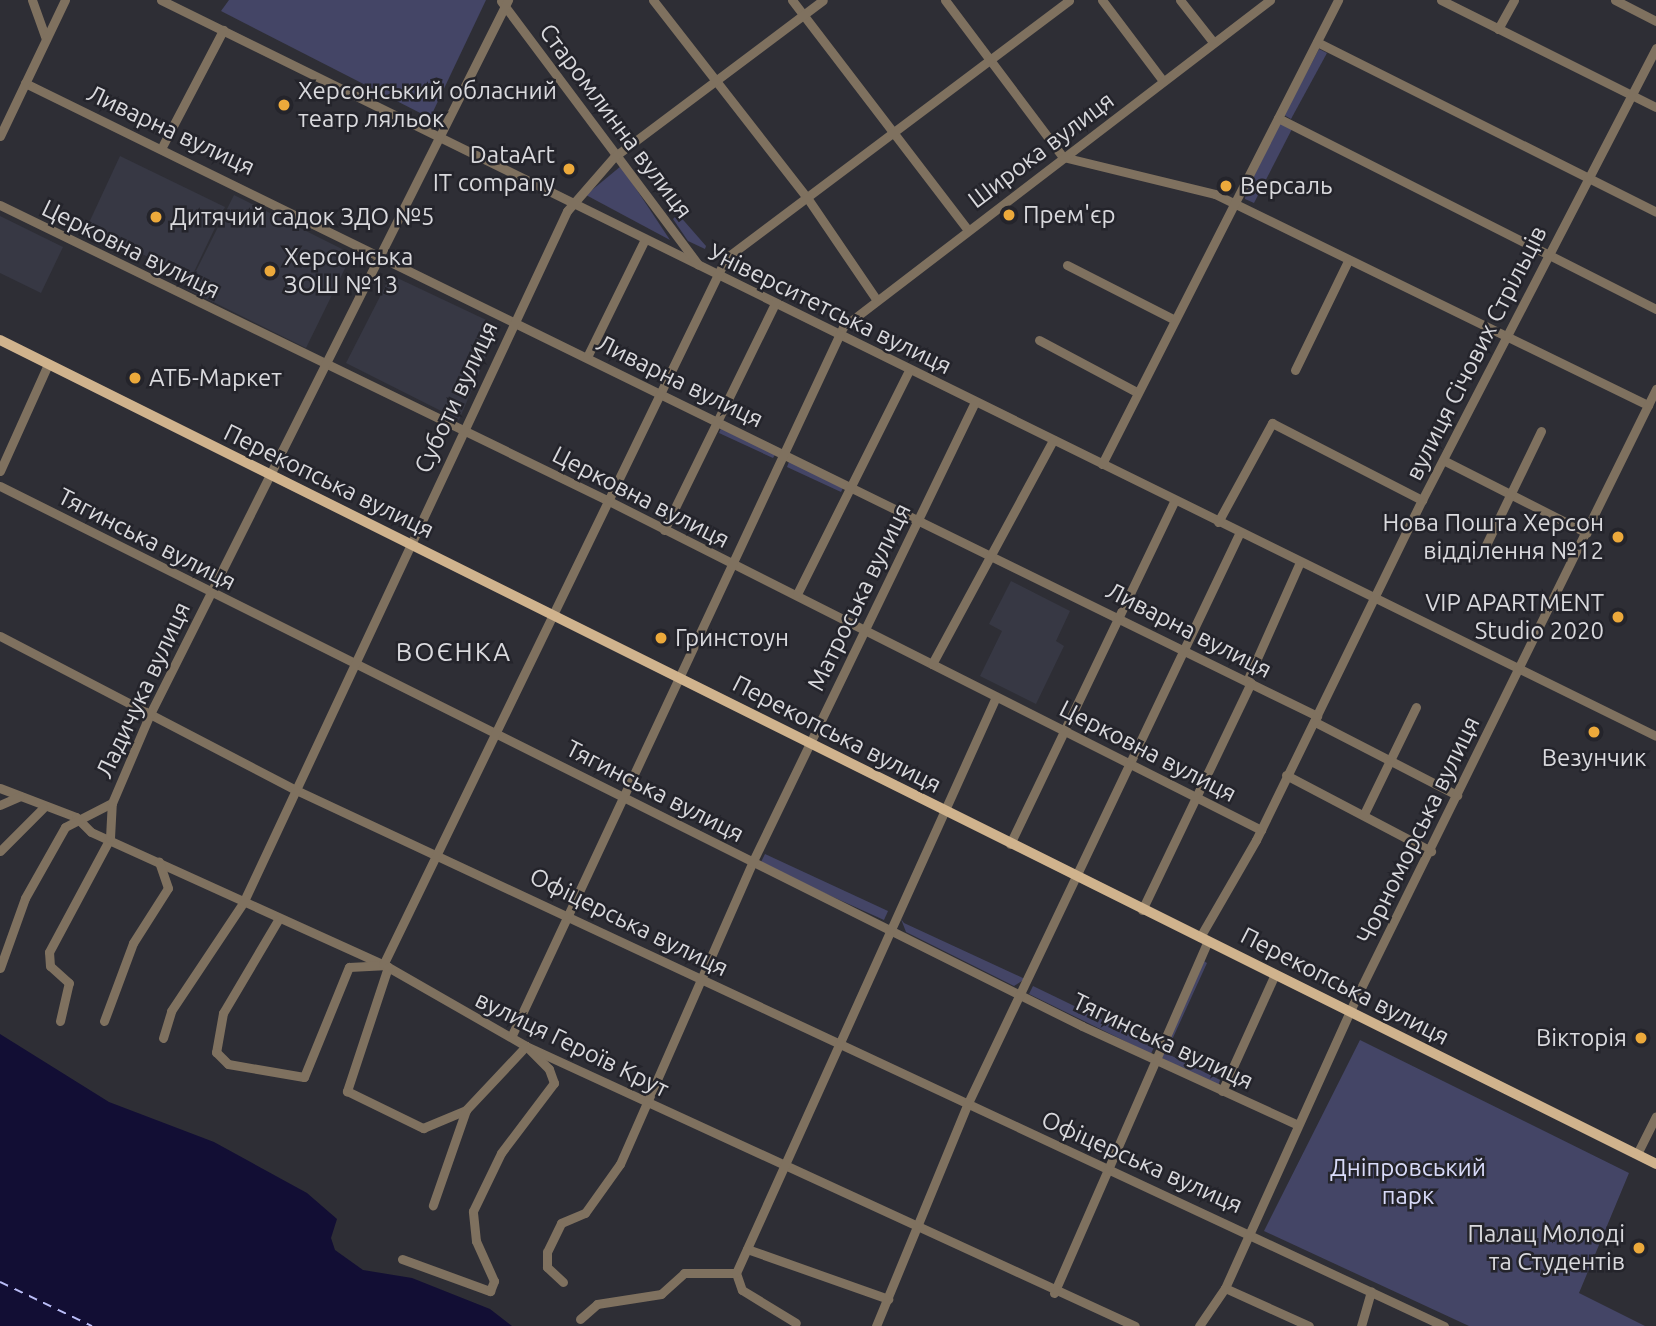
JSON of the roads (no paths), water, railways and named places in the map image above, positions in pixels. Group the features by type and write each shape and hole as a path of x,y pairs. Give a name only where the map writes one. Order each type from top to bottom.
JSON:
{"main road":[{"name":"Перекопська вулиця","path":"0,340 266,475 410,544 1656,1164"}],"street":[{"path":"32,0 46,39"},
{"path":"0,136 65,0"},
{"name":"Університетська вулиця","path":"161,0 571,205 1174,501 1520,667 1656,736"},
{"path":"653,0 808,199 876,299"},
{"path":"792,0 967,229"},
{"name":"Суботи вулиця","path":"163,1038 172,1011 243,903 513,319 571,205 619,154 823,0"},
{"path":"945,0 1063,157 1232,203 1648,405"},
{"path":"466,1110 423,1128 347,1091 386,966 491,733 716,274 726,258 895,135 1069,0"},
{"path":"1102,0 1163,82"},
{"path":"1180,0 1213,43"},
{"name":"Широка вулиця","path":"839,335 876,299 1270,0"},
{"path":"1102,464 1135,391 1338,0"},
{"path":"1441,0 1656,107"},
{"path":"1498,29 1514,0"},
{"path":"1615,0 1656,21"},
{"name":"Ладичука вулиця","path":"110,838 112,803 150,714 266,475 504,1"},
{"name":"Старомлинна вулиця","path":"504,1 699,266"},
{"path":"163,145 223,30"},
{"path":"1317,41 1656,212"},
{"name":"вулиця Січових Стрільців","path":"1054,1293 1204,939 1261,830 1422,500 1656,48"},
{"name":"Ливарна вулиця","path":"25,83 163,145 658,393 850,482 992,555 1182,647 1457,795"},
{"path":"1279,118 1656,309"},
{"name":"Церковна вулиця","path":"0,205 323,365 605,499 733,566 797,594 1261,830"},
{"path":"587,357 645,239"},
{"path":"1295,370 1348,261"},
{"path":"1067,265 1173,319"},
{"path":"664,530 720,422 775,303"},
{"path":"512,1035 567,912 625,794 676,677 733,566 783,452 839,335"},
{"path":"1039,340 1135,391"},
{"path":"0,471 48,364"},
{"path":"797,594 850,482 909,370"},
{"name":"Чорноморська вулиця","path":"1199,1326 1225,1288 1246,1230 1349,1013 1431,851 1656,388"},
{"name":"Матроська вулиця","path":"563,1282 547,1267 547,1252 561,1223 586,1213 620,1164 644,1101 752,863 975,402"},
{"path":"1218,522 1272,423 1422,500"},
{"path":"1484,549 1541,431"},
{"path":"932,664 1053,440"},
{"path":"1443,460 1587,533"},
{"name":"Тягинська вулиця","path":"0,486 491,733 625,794 752,863 1154,1059 1296,1124"},
{"path":"1010,844 1063,727 1174,501"},
{"path":"876,1326 967,1105 1023,995 1128,761 1240,532"},
{"path":"1142,910 1249,682 1300,562"},
{"name":"Офіцерська вулиця","path":"0,636 296,790 567,912 967,1105 1246,1230 1444,1326"},
{"path":"796,1323 742,1290 736,1273 836,1043 996,696"},
{"path":"1364,814 1392,762 1416,707"},
{"path":"1286,775 1431,851"},
{"name":"вулиця Героїв Крут","path":"0,788 43,808 76,817 110,838 278,920 386,966 422,992 512,1035 526,1046 918,1223 1054,1293 1135,1326"},
{"path":"0,805 20,796"},
{"path":"0,968 25,898 76,817 112,803"},
{"path":"0,851 43,808"},
{"path":"60,1021 69,983 50,965 50,952 110,838"},
{"path":"104,1021 133,943 168,888 159,861"},
{"path":"278,920 223,1013 216,1052 221,1061 304,1077 349,967 386,966"},
{"path":"1222,1091 1275,974"},
{"path":"402,1259 491,1291 494,1281 476,1241 473,1211 501,1153 554,1083 526,1046 466,1110 433,1205"},
{"path":"1637,1154 1656,1116"},
{"path":"747,1249 888,1299"},
{"path":"580,1319 597,1304 660,1294 684,1273 736,1273"},
{"path":"1225,1288 1309,1326"},
{"path":"1361,1326 1371,1291"}],"place":[{"name":"Херсонський обласний театр ляльок","path":"284,105"},
{"name":"DataArt IT company","path":"569,169"},
{"name":"Версаль","path":"1226,186"},
{"name":"Прем'єр","path":"1009,215"},
{"name":"Дитячий садок ЗДО №5","path":"156,217"},
{"name":"Херсонська ЗОШ №13","path":"270,271"},
{"name":"АТБ-Маркет","path":"135,378"},
{"name":"Нова Пошта Херсон відділення №12","path":"1618,537"},
{"name":"VIP APARTMENT Studio 2020","path":"1618,617"},
{"name":"Гринстоун","path":"661,638"},
{"name":"Везунчик","path":"1594,732"},
{"name":"Вікторія","path":"1641,1038"},
{"name":"Палац Молоді та Студентів","path":"1639,1248"}],"district":[{"name":"ВОЄНКА","path":"454,652"}],"park label":[{"name":"Дніпровський парк","path":"1408,1182"}]}
